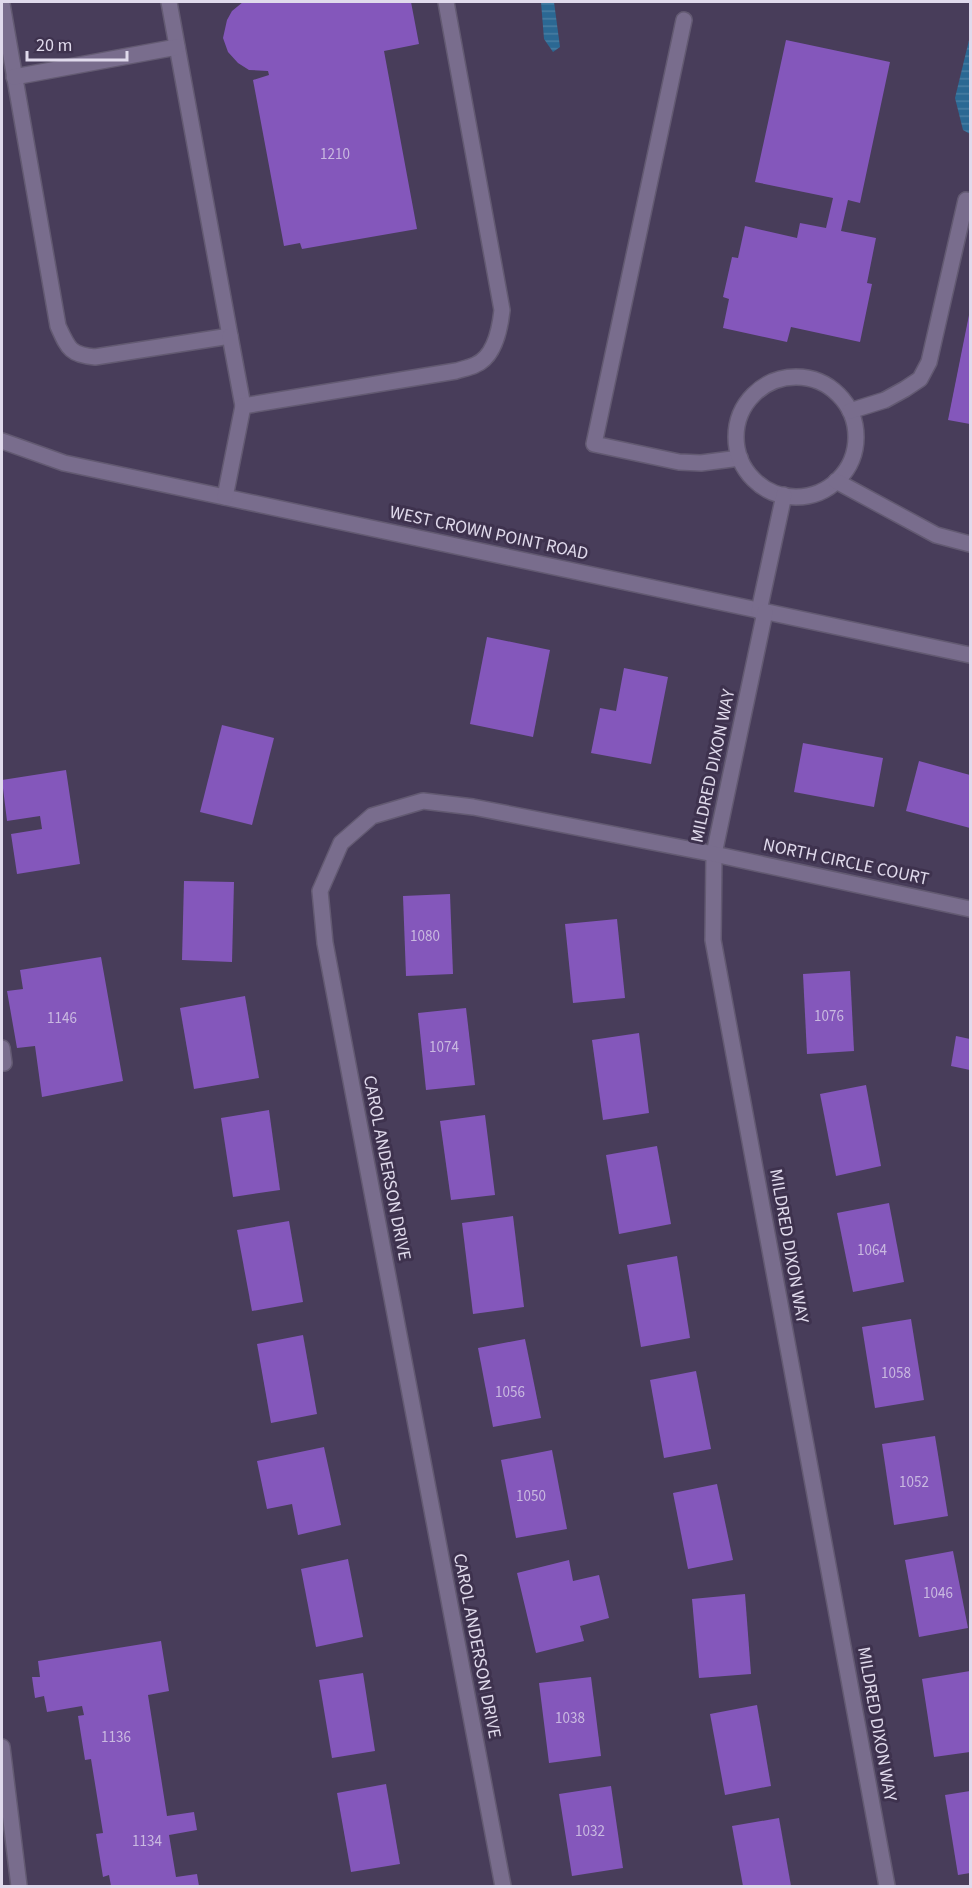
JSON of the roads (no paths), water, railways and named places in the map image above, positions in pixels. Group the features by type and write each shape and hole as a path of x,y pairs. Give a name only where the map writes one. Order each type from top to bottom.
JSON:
{"street":[{"path":"169,2 243,406 225,497"},
{"path":"243,406 456,371 478,364 492,348 500,330 502,310 446,2"},
{"path":"2,4 58,326 66,345 79,356 95,357 230,336"},
{"path":"684,20 594,444 679,462 701,463 740,458"},
{"path":"14,77 177,47"},
{"path":"850,411 885,400 920,379 929,362 966,200 970,201"},
{"path":"793,376 813,378 831,386 845,400 850,411 854,418 857,438 853,457 843,474 829,488 811,496 791,497 771,492 754,481 743,465 736,446 736,426 743,407 756,391 773,380 793,376"},
{"name":"WEST CROWN POINT ROAD","path":"2,441 64,463 970,655"},
{"path":"837,481 936,535 970,544"},
{"name":"MILDRED DIXON WAY","path":"784,495 714,854 713,940 887,1887"},
{"name":"CAROL ANDERSON DRIVE","path":"502,1887 327,954 320,891 341,843 372,816 423,801 473,807 714,854"},
{"name":"NORTH CIRCLE COURT","path":"714,854 970,909"},
{"path":"2,1048 4,1063 2,1064"},
{"path":"2,1747 19,1887"}],"water":[{"path":"541,2 554,2 560,47 553,52 544,39"},
{"path":"970,36 970,134 963,130 955,98"}]}
